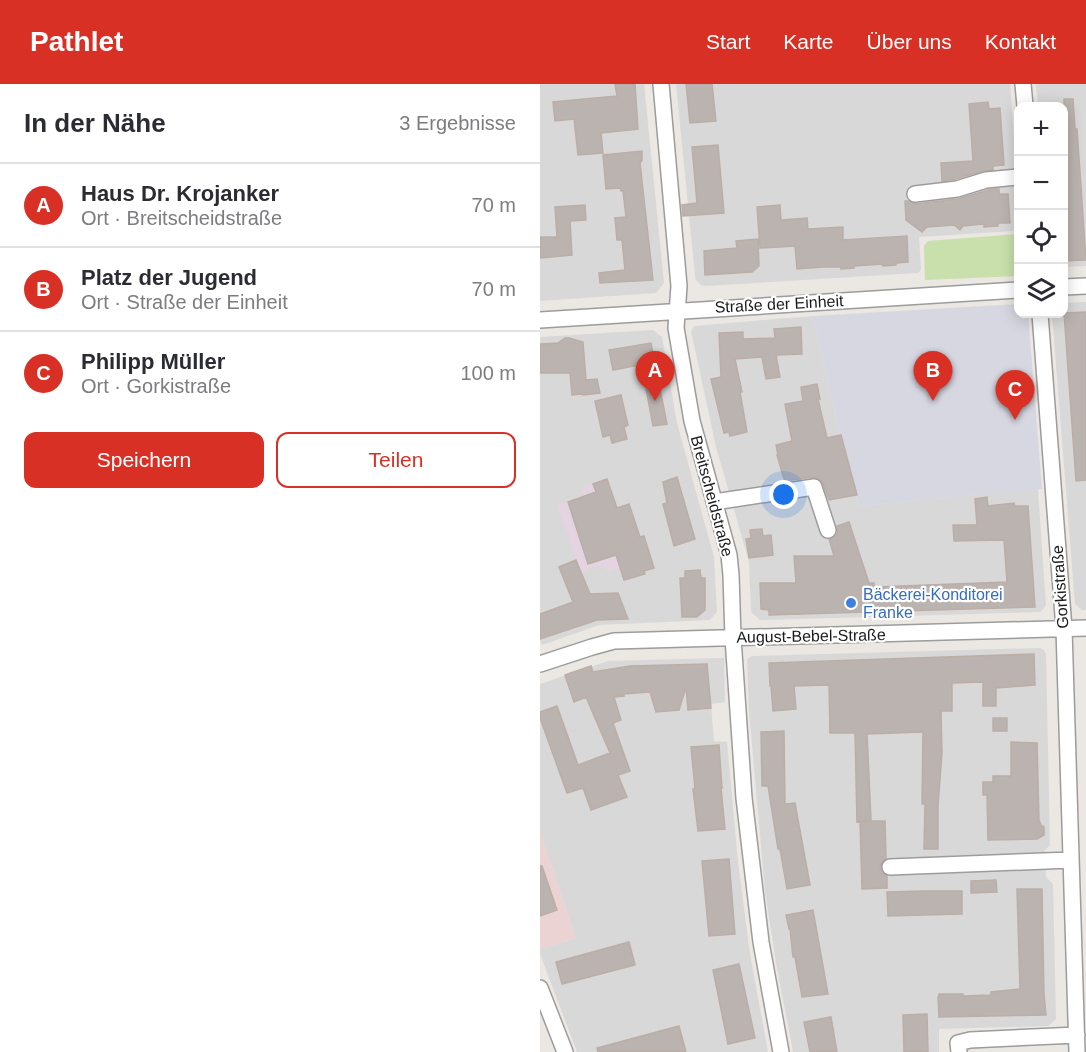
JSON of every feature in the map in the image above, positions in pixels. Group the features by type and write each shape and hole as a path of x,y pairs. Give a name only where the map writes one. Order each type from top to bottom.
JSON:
{"street":[{"name":"Breitscheidstraße","path":"661,84 680,286 676,328 688,398 729,555 747,827 761,942 781,1052"},
{"path":"1023,84 1025,102"},
{"path":"915,194 957,189 986,180 1014,177"},
{"path":"1068,287 1086,285"},
{"name":"Straße der Einheit","path":"540,320 1014,290"},
{"name":"Gorkistraße","path":"1040,318 1064,629 1071,860 1080,961 1077,1052"},
{"path":"714,502 814,487 828,530"},
{"name":"August-Bebel-Straße","path":"540,664 614,641 1086,628"},
{"path":"890,867 1071,860"},
{"path":"540,988 564,1052"},
{"path":"958,1052 958,1043 970,1040 1077,1035"}],"shaded area":[{"path":"540,84 644,84 664,283 656,293 540,301"},
{"path":"676,84 1010,84 1014,137 1013,231 919,237 921,270 918,273 705,286 696,280"},
{"path":"1036,84 1086,84 1086,266 1068,267 1068,102 1038,102"},
{"path":"1086,302 1086,610 1082,610 1075,604 1052,318 1068,318 1068,303"},
{"path":"1014,304 1014,318 1028,318 1042,489 859,506 813,316"},
{"path":"813,316 859,506 1038,489 1046,606 1040,612 760,620 751,612 749,562 716,447 691,331 694,326"},
{"path":"653,330 662,337 677,423 714,557 717,612 710,620 599,625 542,645 540,640 540,337"},
{"path":"607,479 635,563 608,572 603,564 581,572 557,505 582,496 583,487"},
{"path":"1040,648 1046,654 1050,845 1045,850 1046,877 1053,884 1056,1019 1048,1026 939,1029 939,1052 793,1052 765,891 749,712 747,659 752,656"},
{"path":"724,658 725,702 711,704 714,741 727,742 738,862 750,954 768,1052 577,1052 540,954 540,949 576,938 540,832 540,684 608,661"},
{"path":"540,832 576,938 540,949"}],"green space":[{"path":"1014,234 1014,276 925,280 924,246 928,241"}],"building":[{"path":"615,84 635,84 638,129 601,133 603,153 578,155 574,119 555,121 553,102 617,96"},
{"path":"686,84 712,84 716,121 690,123"},
{"path":"1064,99 1073,99 1086,260 1068,261 1068,102 1064,102"},
{"path":"988,102 989,109 1000,108 1004,165 993,166 993,170 942,181 941,163 973,161 969,104"},
{"path":"718,145 724,213 683,216 682,205 697,203 692,147"},
{"path":"642,151 640,163 653,280 600,283 599,273 625,270 622,240 617,240 615,218 626,217 623,191 620,188 606,189 603,155"},
{"path":"999,189 999,194 1008,194 1010,223 998,223 998,226 984,227 984,224 963,226 960,230 954,225 927,227 922,232 906,220 905,201 916,204 958,199"},
{"path":"585,205 586,220 570,221 572,255 540,258 540,237 557,237 555,207"},
{"path":"780,205 781,220 807,218 808,229 843,227 843,240 907,236 908,262 841,269 841,267 823,267 797,269 795,246 760,248 757,207"},
{"path":"758,239 759,266 752,272 705,275 704,251 737,248 736,241"},
{"path":"1086,312 1086,480 1076,481 1064,318 1068,318 1068,313"},
{"path":"801,327 802,354 776,355 780,377 766,379 762,357 735,359 747,432 730,436 729,432 724,433 711,379 721,377 719,333 743,332 743,339 775,338 774,329"},
{"path":"565,338 583,342 586,380 597,379 600,393 572,395 570,373 540,373 540,344 558,343"},
{"path":"651,343 667,424 653,426 644,378 642,378 639,365 613,370 609,350"},
{"path":"817,384 827,438 841,435 857,495 829,500 818,478 785,481 783,476 776,445 792,441 785,404 803,401 801,387"},
{"path":"621,395 628,425 624,427 627,439 612,443 610,435 603,437 595,401"},
{"path":"677,477 695,539 674,546 663,504 667,503 663,482"},
{"path":"607,479 617,508 629,504 640,537 644,536 654,568 644,571 645,574 624,580 616,555 588,564 568,502 596,492 593,484"},
{"path":"987,497 988,506 1014,503 1015,506 1028,506 1035,607 769,615 769,610 761,609 760,583 796,583 794,556 834,556 829,539 836,536 837,526 849,522 869,583 874,583 874,587 1007,582 1004,540 954,541 953,525 977,525 975,499"},
{"path":"762,529 763,536 771,535 773,555 749,558 746,539 751,538 750,530"},
{"path":"576,560 590,594 618,593 628,619 597,620 540,639 540,614 573,602 559,567"},
{"path":"700,570 701,578 705,578 705,610 697,617 682,617 680,578 685,578 685,571"},
{"path":"1034,654 1035,685 996,688 996,706 983,706 983,682 952,683 952,711 941,711 942,753 938,805 938,849 924,849 923,732 867,734 871,820 861,821 885,821 886,858 880,867 882,873 887,876 887,888 862,889 860,821 857,822 855,733 830,733 829,685 794,686 796,709 773,711 769,663"},
{"path":"707,664 711,708 688,710 686,687 679,710 656,712 650,692 614,697 621,720 613,723 630,771 618,775 627,797 591,810 583,788 567,793 540,718 540,712 557,706 578,765 610,753 586,697 574,702 565,675 591,666 593,672 630,666"},
{"path":"993,718 1007,718 1007,731 993,731"},
{"path":"784,731 785,804 795,803 810,885 787,889 768,786 762,786 761,732"},
{"path":"1011,742 1037,743 1039,820 1044,827 1044,835 1037,839 988,840 987,795 983,795 983,782 993,782 993,776 1011,776"},
{"path":"719,745 725,829 698,831 691,747"},
{"path":"729,859 735,934 709,936 702,861"},
{"path":"540,866 542,866 557,910 540,916"},
{"path":"996,880 997,892 971,893 971,881"},
{"path":"1017,889 1042,889 1046,1015 939,1017 939,994 991,995 991,992 1020,989"},
{"path":"962,891 962,914 888,916 887,892"},
{"path":"813,910 828,994 802,997 786,915"},
{"path":"629,942 635,965 562,984 556,962"},
{"path":"739,964 755,1038 728,1044 713,970"},
{"path":"927,1014 928,1052 904,1052 903,1015"},
{"path":"831,1017 837,1052 810,1052 804,1022"},
{"path":"679,1026 686,1052 598,1052 597,1048"}],"place":[{"name":"Haus Dr. Krojanker","path":"655,401"},
{"name":"Platz der Jugend","path":"933,401"},
{"name":"Philipp Müller","path":"1015,420"},
{"name":"Bäckerei-Konditorei Franke","path":"851,603"}]}
